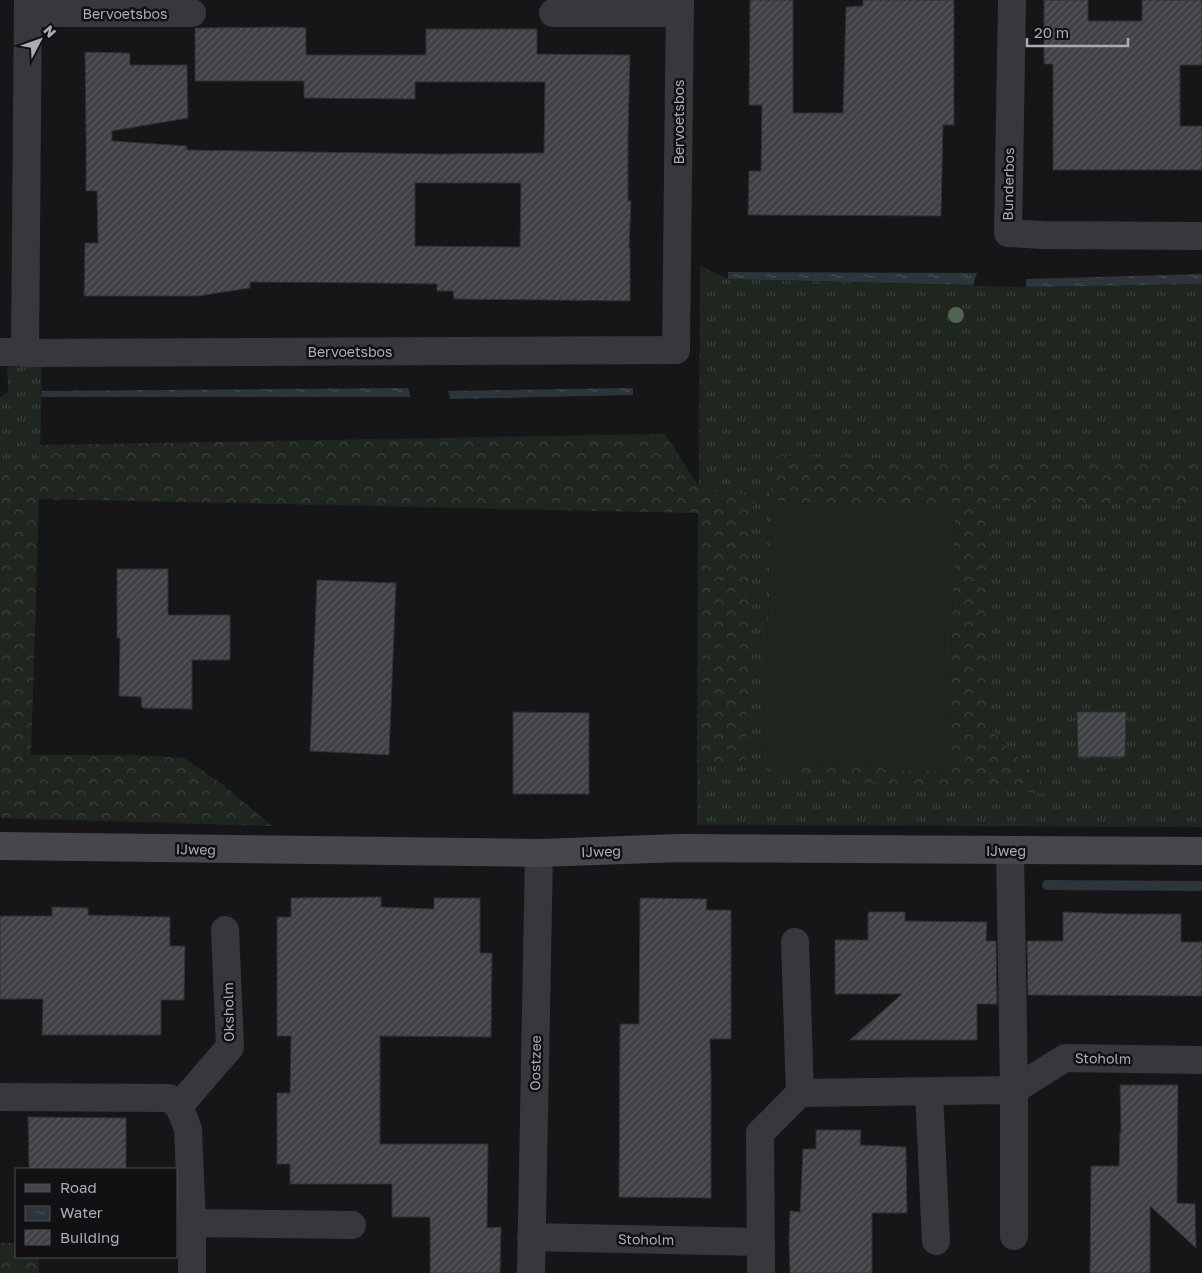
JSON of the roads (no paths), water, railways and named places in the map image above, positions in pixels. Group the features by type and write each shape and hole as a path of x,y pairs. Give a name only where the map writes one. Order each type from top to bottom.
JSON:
{"street":[{"name":"Bunderbos","path":"1012,0 1008,233 1202,236"},
{"name":"Bervoetsbos","path":"192,13 28,6 25,353 676,350 680,6 553,13"},
{"name":"IJweg","path":"0,846 539,853 680,848 1202,852"},
{"path":"1010,850 1014,1090 1014,1236"},
{"name":"Oostzee","path":"531,1273 539,853"},
{"name":"Oksholm","path":"179,1106 230,1047 225,930"},
{"path":"795,942 800,1093"},
{"name":"Stoholm","path":"1014,1090 1065,1058 1202,1060"},
{"path":"761,1273 760,1133 800,1093 1014,1090"},
{"path":"928,1092 936,1240"},
{"path":"0,1097 169,1098 179,1106 188,1129 192,1273"},
{"path":"192,1223 352,1224"},
{"name":"Stoholm","path":"531,1236 761,1242"}],"water":[{"path":"728,272 977,273 973,285 728,279"},
{"path":"1202,274 1202,284 1026,287 1026,279"},
{"path":"408,388 411,397 41,397 42,391"},
{"path":"633,388 633,395 450,399 448,391"}],"waterway":[{"path":"1047,885 1202,886"}]}
